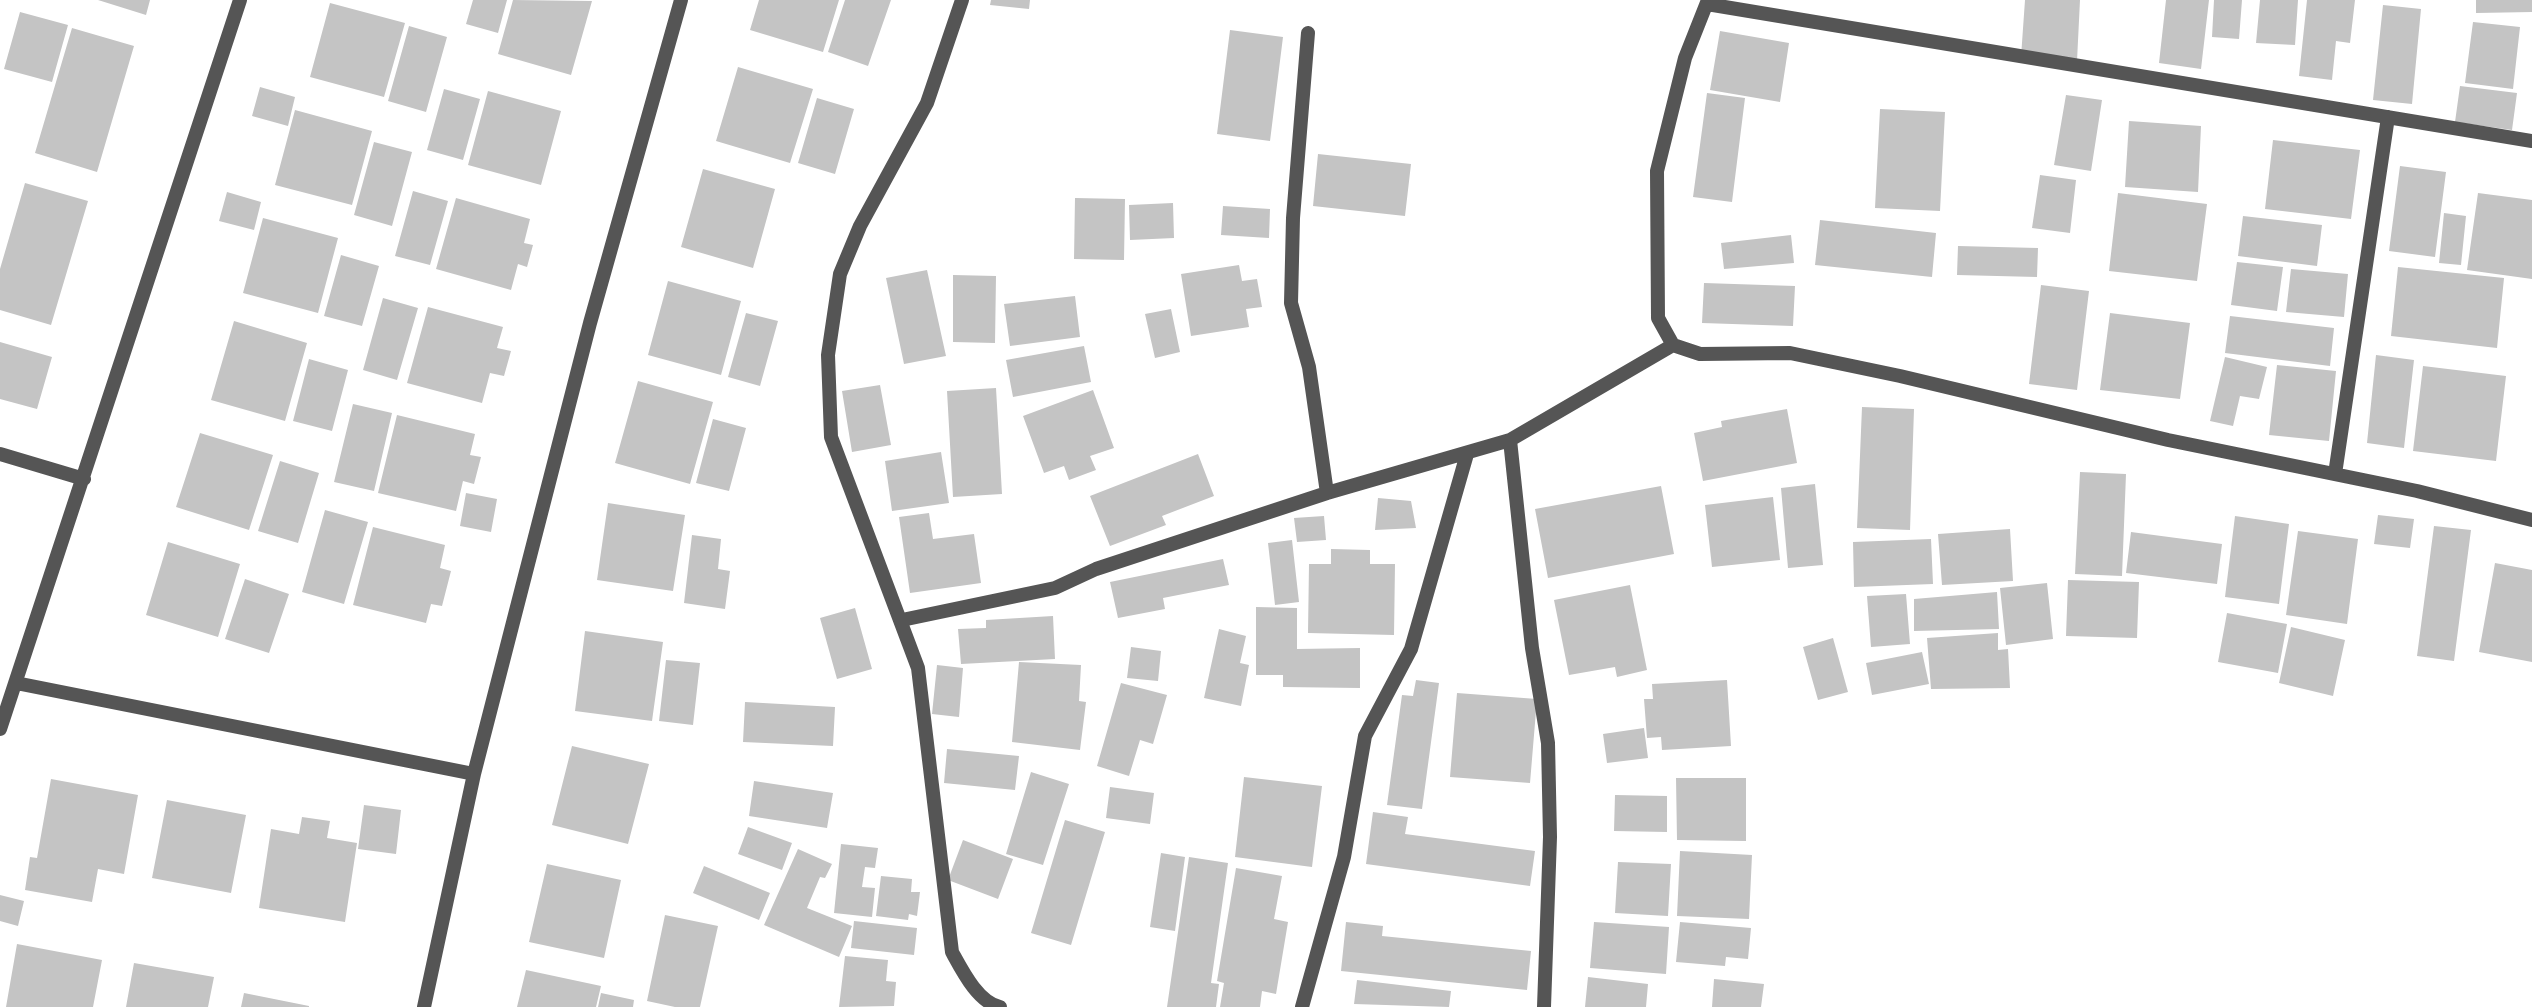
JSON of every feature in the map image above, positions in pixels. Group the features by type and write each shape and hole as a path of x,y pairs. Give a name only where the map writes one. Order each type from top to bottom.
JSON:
{"street":[{"path":"0,729 240,0"},
{"path":"424,1007 474,774 590,323 681,0"},
{"path":"962,0 927,103 860,226 840,274 828,355 831,437 918,668 953,953 964,975 990,1005 1000,1007"},
{"path":"2532,141 1707,2 1685,58 1657,171 1658,318 1673,345 1700,354 1790,354 1900,376 2168,440 2335,474 2532,520"},
{"path":"1308,33 1293,218 1291,303 1310,367 1327,492"},
{"path":"2335,474 2388,117"},
{"path":"902,620 1055,588 1096,569 1327,492 1510,440 1673,345"},
{"path":"1510,440 1532,648 1548,743 1550,837 1544,1007"},
{"path":"0,454 84,479"},
{"path":"1302,1007 1344,857 1365,736 1410,649 1467,454"},
{"path":"16,683 474,774"}],"building":[{"path":"98,0 150,0 146,15"},
{"path":"473,0 507,0 498,33 466,24"},
{"path":"513,0 592,1 571,75 498,54"},
{"path":"759,0 839,0 823,52 750,30"},
{"path":"845,0 891,0 868,66 828,52"},
{"path":"991,0 1030,0 1029,9 990,5"},
{"path":"2025,0 2080,0 2077,61 2021,57"},
{"path":"2166,0 2209,0 2201,69 2159,63"},
{"path":"2214,0 2242,0 2239,39 2212,37"},
{"path":"2260,0 2298,0 2295,45 2256,43"},
{"path":"2307,0 2355,0 2350,43 2336,41 2332,80 2299,76"},
{"path":"2476,0 2532,0 2532,12 2476,13"},
{"path":"330,3 405,23 384,97 310,77"},
{"path":"2383,5 2421,9 2412,104 2373,100"},
{"path":"20,12 68,25 52,82 4,69"},
{"path":"2473,22 2520,27 2513,89 2465,83"},
{"path":"409,26 447,37 426,112 388,101"},
{"path":"72,28 134,46 97,172 35,153"},
{"path":"1230,30 1283,37 1270,141 1217,134"},
{"path":"1720,31 1789,43 1780,102 1710,90"},
{"path":"738,67 813,89 790,163 716,141"},
{"path":"2460,86 2517,93 2512,130 2455,122"},
{"path":"260,87 295,97 288,126 252,116"},
{"path":"444,89 480,99 463,160 427,150"},
{"path":"488,91 561,111 541,185 468,165"},
{"path":"1707,93 1745,98 1732,202 1693,197"},
{"path":"2066,95 2102,100 2091,171 2054,165"},
{"path":"817,98 854,109 835,174 798,163"},
{"path":"1880,109 1945,112 1940,211 1875,208"},
{"path":"295,110 372,131 352,205 275,185"},
{"path":"2129,121 2201,126 2198,192 2125,187"},
{"path":"2273,140 2360,150 2351,219 2265,209"},
{"path":"374,142 412,152 392,226 354,215"},
{"path":"1318,154 1411,164 1405,216 1313,206"},
{"path":"2400,166 2446,172 2435,257 2389,251"},
{"path":"703,169 775,189 753,268 681,247"},
{"path":"2040,175 2076,180 2070,233 2032,228"},
{"path":"25,183 88,201 51,325 0,310 0,269"},
{"path":"413,191 448,201 430,265 395,256"},
{"path":"227,192 261,202 254,230 219,221"},
{"path":"2118,193 2207,204 2197,281 2109,271"},
{"path":"2478,193 2532,200 2532,279 2467,270"},
{"path":"456,198 530,219 524,243 533,245 527,267 518,264 511,290 436,269"},
{"path":"1075,198 1125,199 1124,260 1074,259"},
{"path":"1173,203 1174,238 1130,240 1129,205"},
{"path":"1223,206 1270,209 1269,238 1221,235"},
{"path":"2444,213 2466,216 2461,265 2439,263"},
{"path":"2243,216 2322,225 2317,266 2238,256"},
{"path":"263,218 338,238 318,313 243,293"},
{"path":"1820,220 1936,233 1932,277 1815,265"},
{"path":"1791,235 1794,263 1724,269 1721,243"},
{"path":"1958,246 2038,248 2037,277 1957,275"},
{"path":"341,255 379,266 362,326 324,316"},
{"path":"2237,262 2283,267 2277,311 2231,305"},
{"path":"1239,265 1242,281 1257,279 1262,307 1246,309 1249,327 1191,336 1181,274"},
{"path":"2398,267 2504,278 2497,348 2391,336"},
{"path":"2291,269 2348,274 2344,317 2286,312"},
{"path":"927,270 946,356 904,364 886,278"},
{"path":"953,275 996,276 995,343 953,342"},
{"path":"668,281 741,301 721,375 648,355"},
{"path":"1704,283 1795,286 1793,326 1702,323"},
{"path":"2041,285 2089,291 2077,390 2029,384"},
{"path":"1075,296 1080,337 1010,346 1004,304"},
{"path":"383,298 418,308 397,380 363,370"},
{"path":"428,307 503,327 497,348 511,351 504,376 490,373 482,403 407,383"},
{"path":"1171,309 1180,352 1155,358 1145,314"},
{"path":"746,313 778,321 760,386 728,377"},
{"path":"2110,313 2190,323 2180,399 2100,390"},
{"path":"2230,316 2334,328 2330,366 2225,353"},
{"path":"234,321 307,343 285,421 211,400"},
{"path":"0,342 52,357 37,409 0,399"},
{"path":"1084,346 1091,382 1013,397 1006,360"},
{"path":"2376,355 2414,360 2404,448 2367,443"},
{"path":"2225,357 2267,367 2259,399 2240,396 2233,426 2210,421"},
{"path":"309,359 348,370 332,431 293,421"},
{"path":"2277,365 2336,371 2329,441 2269,435"},
{"path":"2423,366 2506,376 2496,461 2413,451"},
{"path":"638,381 713,402 690,484 615,463"},
{"path":"880,385 891,445 852,452 842,391"},
{"path":"996,388 1002,494 953,497 947,391"},
{"path":"1093,390 1114,448 1090,456 1096,470 1069,480 1064,466 1044,473 1023,416"},
{"path":"353,404 392,413 374,491 334,482"},
{"path":"1862,407 1914,409 1910,530 1857,528"},
{"path":"1787,409 1797,463 1703,481 1694,433 1722,427 1721,421"},
{"path":"397,415 475,434 470,455 481,457 474,484 463,481 456,511 378,493"},
{"path":"713,419 746,428 729,491 696,483"},
{"path":"200,433 273,455 249,530 176,507"},
{"path":"941,452 949,503 892,511 885,461"},
{"path":"1198,454 1214,496 1162,516 1166,525 1110,546 1090,496"},
{"path":"280,461 319,473 298,543 258,531"},
{"path":"2080,472 2126,474 2122,576 2075,574"},
{"path":"1815,484 1823,565 1788,568 1781,488"},
{"path":"1661,486 1674,554 1548,578 1535,509"},
{"path":"466,493 497,499 491,532 460,526"},
{"path":"1773,497 1780,560 1712,567 1705,505"},
{"path":"1378,498 1411,501 1416,528 1375,530"},
{"path":"608,503 685,515 673,591 597,580"},
{"path":"325,510 368,522 344,604 302,592"},
{"path":"929,513 933,539 974,534 981,583 910,593 899,517"},
{"path":"2378,515 2414,519 2410,548 2374,544"},
{"path":"1324,516 1326,540 1297,542 1294,518"},
{"path":"2235,516 2289,524 2279,604 2225,597"},
{"path":"2434,526 2471,530 2454,661 2417,656"},
{"path":"373,527 445,545 440,568 451,571 442,606 431,604 426,623 353,605"},
{"path":"2010,529 2013,581 1942,585 1938,534"},
{"path":"2298,531 2358,539 2347,624 2286,615"},
{"path":"2131,532 2222,544 2217,584 2126,573"},
{"path":"692,535 721,539 718,569 730,571 725,609 684,603"},
{"path":"1931,539 1933,584 1854,587 1853,542"},
{"path":"1292,540 1299,602 1275,605 1268,543"},
{"path":"168,542 240,564 218,637 146,615"},
{"path":"1331,549 1370,550 1370,564 1395,564 1394,635 1308,633 1309,564 1331,564"},
{"path":"1223,559 1229,585 1163,598 1165,609 1118,618 1110,582"},
{"path":"2495,563 2532,570 2532,662 2479,652"},
{"path":"245,579 289,594 269,653 225,639"},
{"path":"2068,580 2139,582 2137,638 2066,636"},
{"path":"2047,583 2053,639 2006,645 2000,588"},
{"path":"1630,585 1647,670 1617,677 1615,667 1569,675 1554,600"},
{"path":"1997,592 1999,629 1914,631 1914,599"},
{"path":"1906,594 1910,644 1871,647 1867,596"},
{"path":"1256,607 1297,608 1297,649 1360,648 1360,688 1283,687 1283,675 1256,675"},
{"path":"855,608 872,669 837,679 820,618"},
{"path":"2227,613 2287,624 2278,673 2218,662"},
{"path":"1053,616 1055,659 961,664 958,629 986,628 986,620"},
{"path":"2291,627 2345,640 2333,696 2279,683"},
{"path":"1219,629 1246,636 1240,663 1249,665 1241,706 1204,698"},
{"path":"585,631 663,642 652,721 575,711"},
{"path":"1998,633 1998,650 2008,649 2010,688 1931,689 1927,638"},
{"path":"1833,638 1848,692 1818,700 1803,647"},
{"path":"1131,647 1161,651 1158,681 1127,678"},
{"path":"1922,652 1929,684 1872,695 1866,663"},
{"path":"666,660 700,663 693,725 659,721"},
{"path":"1019,662 1081,665 1079,701 1086,702 1080,750 1012,742"},
{"path":"937,665 963,668 959,717 932,714"},
{"path":"1416,680 1439,683 1422,809 1387,805 1402,695 1413,696"},
{"path":"1727,680 1731,746 1662,750 1661,737 1647,738 1644,699 1653,699 1652,684"},
{"path":"1121,683 1167,695 1153,744 1140,740 1129,776 1097,766"},
{"path":"1457,693 1537,699 1530,783 1450,777"},
{"path":"745,702 835,707 833,746 743,742"},
{"path":"1644,728 1648,758 1607,763 1603,734"},
{"path":"572,746 649,764 628,844 552,825"},
{"path":"947,749 1019,756 1015,790 944,783"},
{"path":"1031,772 1069,784 1043,865 1006,854"},
{"path":"1244,777 1322,786 1312,867 1235,857"},
{"path":"1676,778 1746,778 1746,841 1677,840"},
{"path":"51,779 138,795 124,874 98,869 92,902 25,890 30,857 37,858"},
{"path":"754,781 833,793 827,828 749,816"},
{"path":"1110,787 1154,793 1150,824 1106,818"},
{"path":"1615,795 1667,796 1667,832 1614,831"},
{"path":"167,800 246,815 231,893 152,878"},
{"path":"364,805 401,810 396,854 358,849"},
{"path":"1373,812 1408,817 1405,834 1535,851 1530,886 1366,864"},
{"path":"302,817 330,821 327,838 357,843 345,922 259,908 271,829 299,834"},
{"path":"1065,820 1105,832 1071,945 1031,933"},
{"path":"748,827 792,843 782,870 738,854"},
{"path":"963,840 1013,859 998,899 948,880"},
{"path":"841,844 878,848 875,868 865,867 862,887 875,888 872,917 834,913"},
{"path":"798,849 832,864 825,878 820,877 807,908 852,926 839,957 764,925"},
{"path":"1680,851 1752,855 1749,919 1677,916"},
{"path":"1161,853 1185,857 1175,931 1150,927"},
{"path":"1189,857 1228,863 1211,983 1219,984 1216,1007 1167,1007"},
{"path":"1618,862 1671,864 1668,916 1615,913"},
{"path":"547,864 621,880 604,958 529,942"},
{"path":"704,866 770,893 759,920 693,893"},
{"path":"1236,868 1282,876 1274,919 1288,922 1276,994 1262,991 1260,1007 1220,1007 1224,983 1217,981"},
{"path":"881,876 912,879 911,892 920,892 917,916 909,914 908,920 876,916"},
{"path":"0,895 24,901 18,926 0,921"},
{"path":"665,915 718,926 700,1007 675,1007 647,1001"},
{"path":"854,921 917,928 914,955 851,948"},
{"path":"1346,922 1383,926 1382,936 1531,951 1527,990 1341,971"},
{"path":"1594,922 1669,927 1666,974 1590,968"},
{"path":"1680,922 1751,928 1748,959 1726,957 1725,966 1676,962"},
{"path":"17,944 102,960 93,1007 6,1007"},
{"path":"845,956 888,960 886,981 896,982 894,1006 839,1007"},
{"path":"134,963 214,977 208,1007 126,1007"},
{"path":"526,970 601,986 596,1007 517,1007"},
{"path":"1588,977 1648,984 1646,1007 1585,1007"},
{"path":"1714,979 1764,984 1761,1007 1712,1007"},
{"path":"1357,980 1451,991 1449,1007 1354,1004"},
{"path":"244,993 309,1006 309,1007 241,1007"},
{"path":"601,993 634,1000 633,1007 598,1007"}]}
